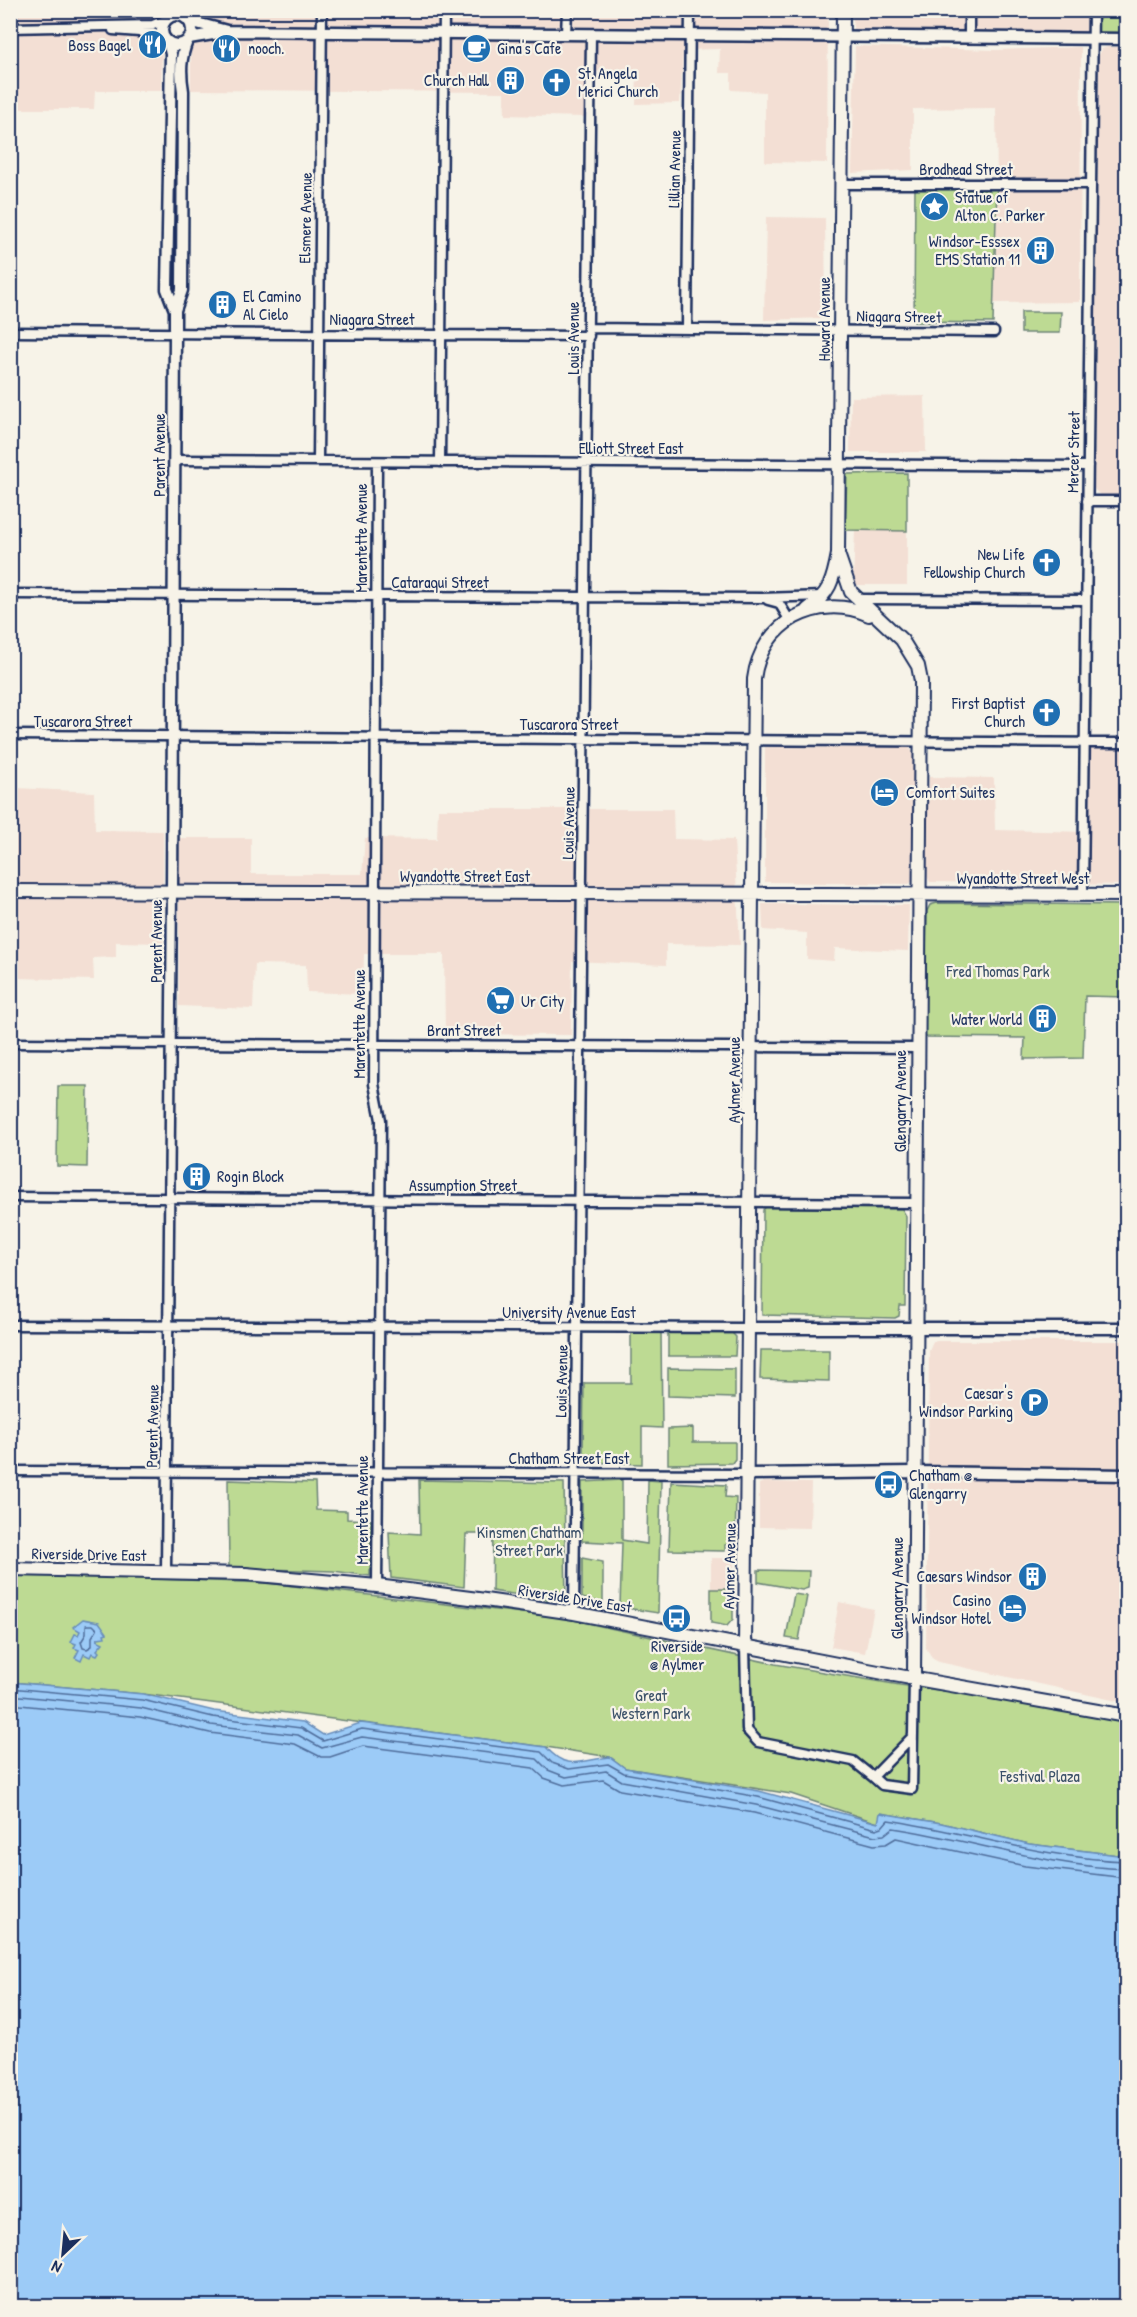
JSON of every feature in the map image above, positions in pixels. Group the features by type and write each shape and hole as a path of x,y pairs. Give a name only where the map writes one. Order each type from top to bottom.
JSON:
{"main road":[{"name":"Howard Avenue","path":"825,596 833,579 838,554 843,10"},
{"name":"Glengarry Avenue","path":"838,554 851,592 878,620 892,629 902,640 918,666 921,681 914,1678"},
{"path":"801,614 825,596"},
{"name":"Aylmer Avenue","path":"745,1647 754,679 758,660 770,638 801,614 840,606 855,609 878,620"},
{"name":"Wyandotte Street East","path":"10,891 919,894"},
{"name":"Wyandotte Street West","path":"919,894 1126,895"},
{"name":"Riverside Drive East","path":"10,1569 246,1574 377,1586 574,1612 745,1647 1126,1716"}],"street":[{"path":"10,44 12,10"},
{"name":"Elsmere Avenue","path":"318,461 322,10"},
{"path":"440,462 444,10"},
{"path":"567,10 567,34"},
{"name":"Lillian Avenue","path":"687,329 690,10"},
{"path":"969,10 969,38"},
{"name":"Mercer Street","path":"1083,895 1093,10"},
{"path":"11,28 153,25 168,16 179,15 228,31 1126,39"},
{"path":"166,40 162,30 168,16"},
{"path":"186,16 192,31 188,39"},
{"path":"92,28 152,33 177,45 200,35 221,34 228,31"},
{"name":"Louis Avenue","path":"574,1612 591,34"},
{"name":"Parent Avenue","path":"166,1572 175,310 182,290 183,91 180,72 181,57 188,39"},
{"name":"Parent Avenue","path":"166,40 171,54 167,289 175,310"},
{"path":"169,138 182,138"},
{"name":"Brodhead Street","path":"841,184 1091,184"},
{"path":"168,220 182,221"},
{"name":"Niagara Street","path":"10,332 441,335 687,329 994,332"},
{"name":"Elliott Street East","path":"174,460 1088,466"},
{"name":"Marentette Avenue","path":"377,462 374,1084 381,1120 377,1586"},
{"path":"1087,501 1126,501"},
{"name":"Cataraqui Street","path":"10,594 762,598 825,596"},
{"path":"762,598 778,603 790,621"},
{"path":"856,599 1086,600"},
{"name":"Tuscarora Street","path":"10,735 1126,742"},
{"name":"Brant Street","path":"10,1043 917,1047"},
{"name":"Assumption Street","path":"10,1197 916,1203"},
{"name":"University Avenue East","path":"10,1325 915,1330 1126,1328"},
{"name":"Chatham Street East","path":"10,1471 747,1474 914,1472 1126,1475"},
{"path":"745,1647 747,1730 758,1742 853,1761 882,1785 912,1789 911,1738 914,1678"},
{"path":"873,1777 911,1738"}],"shaded area":[{"path":"11,11 163,11 161,91 95,91 94,109 18,109 18,69 11,68"},
{"path":"191,11 828,11 827,163 765,162 765,92 731,90 731,73 719,73 720,49 683,50 680,103 636,104 637,70 584,72 584,117 505,115 504,92 191,90"},
{"path":"853,11 1093,11 1093,39 853,37"},
{"path":"855,46 996,50 1081,47 1080,302 994,303 996,108 913,109 913,170 852,173"},
{"path":"1126,47 1126,496 1101,496 1094,489 1099,55 1102,49"},
{"path":"766,217 825,218 826,318 764,320"},
{"path":"925,396 926,452 850,452 851,397"},
{"path":"855,529 907,531 907,585 853,585"},
{"path":"907,745 915,755 915,879 909,884 765,882 765,747 868,748"},
{"path":"1092,746 1126,747 1126,885 930,882 926,874 929,777 994,778 995,830 1090,832"},
{"path":"16,788 94,792 95,830 163,831 163,943 116,942 116,957 93,958 94,980 16,978 17,944 11,943 10,820 15,820"},
{"path":"438,809 673,809 674,839 734,840 740,945 666,944 666,965 572,961 571,1035 445,1034 444,954 364,954 363,994 307,992 306,965 255,964 253,1009 179,1006 179,838 251,838 251,874 362,874 365,838 437,839"},
{"path":"762,904 909,905 908,951 835,948 834,961 807,959 807,933 763,930"},
{"name":"Caesars Windsor","path":"1126,1341 1126,1703 939,1662 933,1659 926,1648 929,1351 933,1342"},
{"path":"764,1482 811,1483 810,1528 759,1527 759,1484"},
{"path":"711,1558 734,1558 733,1589 711,1589"},
{"path":"839,1602 874,1609 865,1653 831,1647"}],"green space":[{"path":"1093,11 1126,11 1126,39 1093,39"},
{"path":"997,184 993,323 914,322 915,185"},
{"path":"1021,312 1061,312 1060,333 1021,333"},
{"path":"907,473 907,531 845,530 847,474"},
{"name":"Fred Thomas Park","path":"937,903 1126,905 1126,997 1085,996 1083,1058 1024,1059 1025,1038 924,1037 927,911 930,905"},
{"path":"58,1086 88,1086 87,1167 57,1166"},
{"path":"766,1207 902,1209 906,1216 905,1306 900,1306 899,1316 895,1318 762,1315 763,1210"},
{"path":"631,1332 661,1333 662,1428 642,1427 642,1464 588,1462 584,1459 583,1452 584,1383 631,1383"},
{"path":"668,1333 732,1333 736,1337 735,1356 668,1356"},
{"path":"761,1350 829,1350 829,1381 760,1379"},
{"path":"668,1368 735,1369 735,1398 668,1396"},
{"path":"693,1428 693,1442 735,1442 735,1459 732,1463 668,1464 668,1429"},
{"path":"228,1480 315,1483 316,1510 347,1511 347,1519 371,1520 370,1576 333,1571 229,1568"},
{"name":"Kinsmen Chatham Street Park","path":"419,1480 564,1483 566,1602 492,1591 493,1534 466,1534 464,1587 391,1578 389,1532 420,1534"},
{"path":"622,1480 622,1540 647,1544 648,1480 661,1481 658,1613 620,1607 622,1543 582,1541 582,1482"},
{"path":"671,1482 726,1485 725,1497 736,1498 735,1544 725,1545 725,1551 669,1550"},
{"path":"582,1558 603,1562 603,1603 582,1598"},
{"path":"758,1570 809,1571 808,1588 802,1590 758,1582"},
{"name":"Great Western Park","path":"11,1574 268,1583 564,1618 775,1664 990,1697 1126,1721 1126,1856 1029,1844 941,1823 881,1813 878,1823 791,1794 625,1768 610,1757 546,1747 143,1694 11,1682"},
{"path":"711,1589 733,1589 733,1619 727,1626 711,1623"},
{"path":"794,1594 807,1596 799,1640 786,1638"}],"water":[{"path":"83,1619 99,1622 107,1633 104,1634 105,1637 97,1640 103,1643 97,1650 99,1652 97,1655 92,1653 90,1657 84,1654 81,1661 75,1658 79,1650 74,1648 76,1644 71,1642 75,1634 78,1635 80,1631 73,1627"},
{"path":"10,1682 143,1694 214,1711 303,1722 323,1735 361,1723 546,1747 561,1760 568,1762 575,1763 610,1757 625,1768 759,1791 878,1823 880,1813 941,1823 1029,1844 1126,1856 1126,2306 11,2306"}],"place":[{"name":"Boss Bagel","path":"152,45"},
{"name":"nooch.","path":"227,48"},
{"name":"Gina's Cafe","path":"476,48"},
{"name":"Church Hall","path":"510,80"},
{"name":"St. Angela Merici Church","path":"557,82"},
{"name":"Statue of Alton C. Parker","path":"934,206"},
{"name":"Windsor-Esssex EMS Station 11","path":"1041,250"},
{"name":"El Camino Al Cielo","path":"222,305"},
{"name":"New Life Fellowship Church","path":"1046,563"},
{"name":"First Baptist Church","path":"1046,712"},
{"name":"Comfort Suites","path":"885,792"},
{"name":"Ur City","path":"500,1001"},
{"name":"Water World","path":"1043,1019"},
{"name":"Rogin Block","path":"196,1176"},
{"name":"Caesar's Windsor Parking","path":"1034,1402"},
{"name":"Chatham @ Glengarry","path":"888,1484"},
{"name":"Caesars Windsor","path":"1033,1576"},
{"name":"Casino Windsor Hotel","path":"1012,1609"},
{"name":"Riverside @ Aylmer","path":"677,1618"}],"park label":[{"name":"Festival Plaza","path":"1040,1776"}]}
